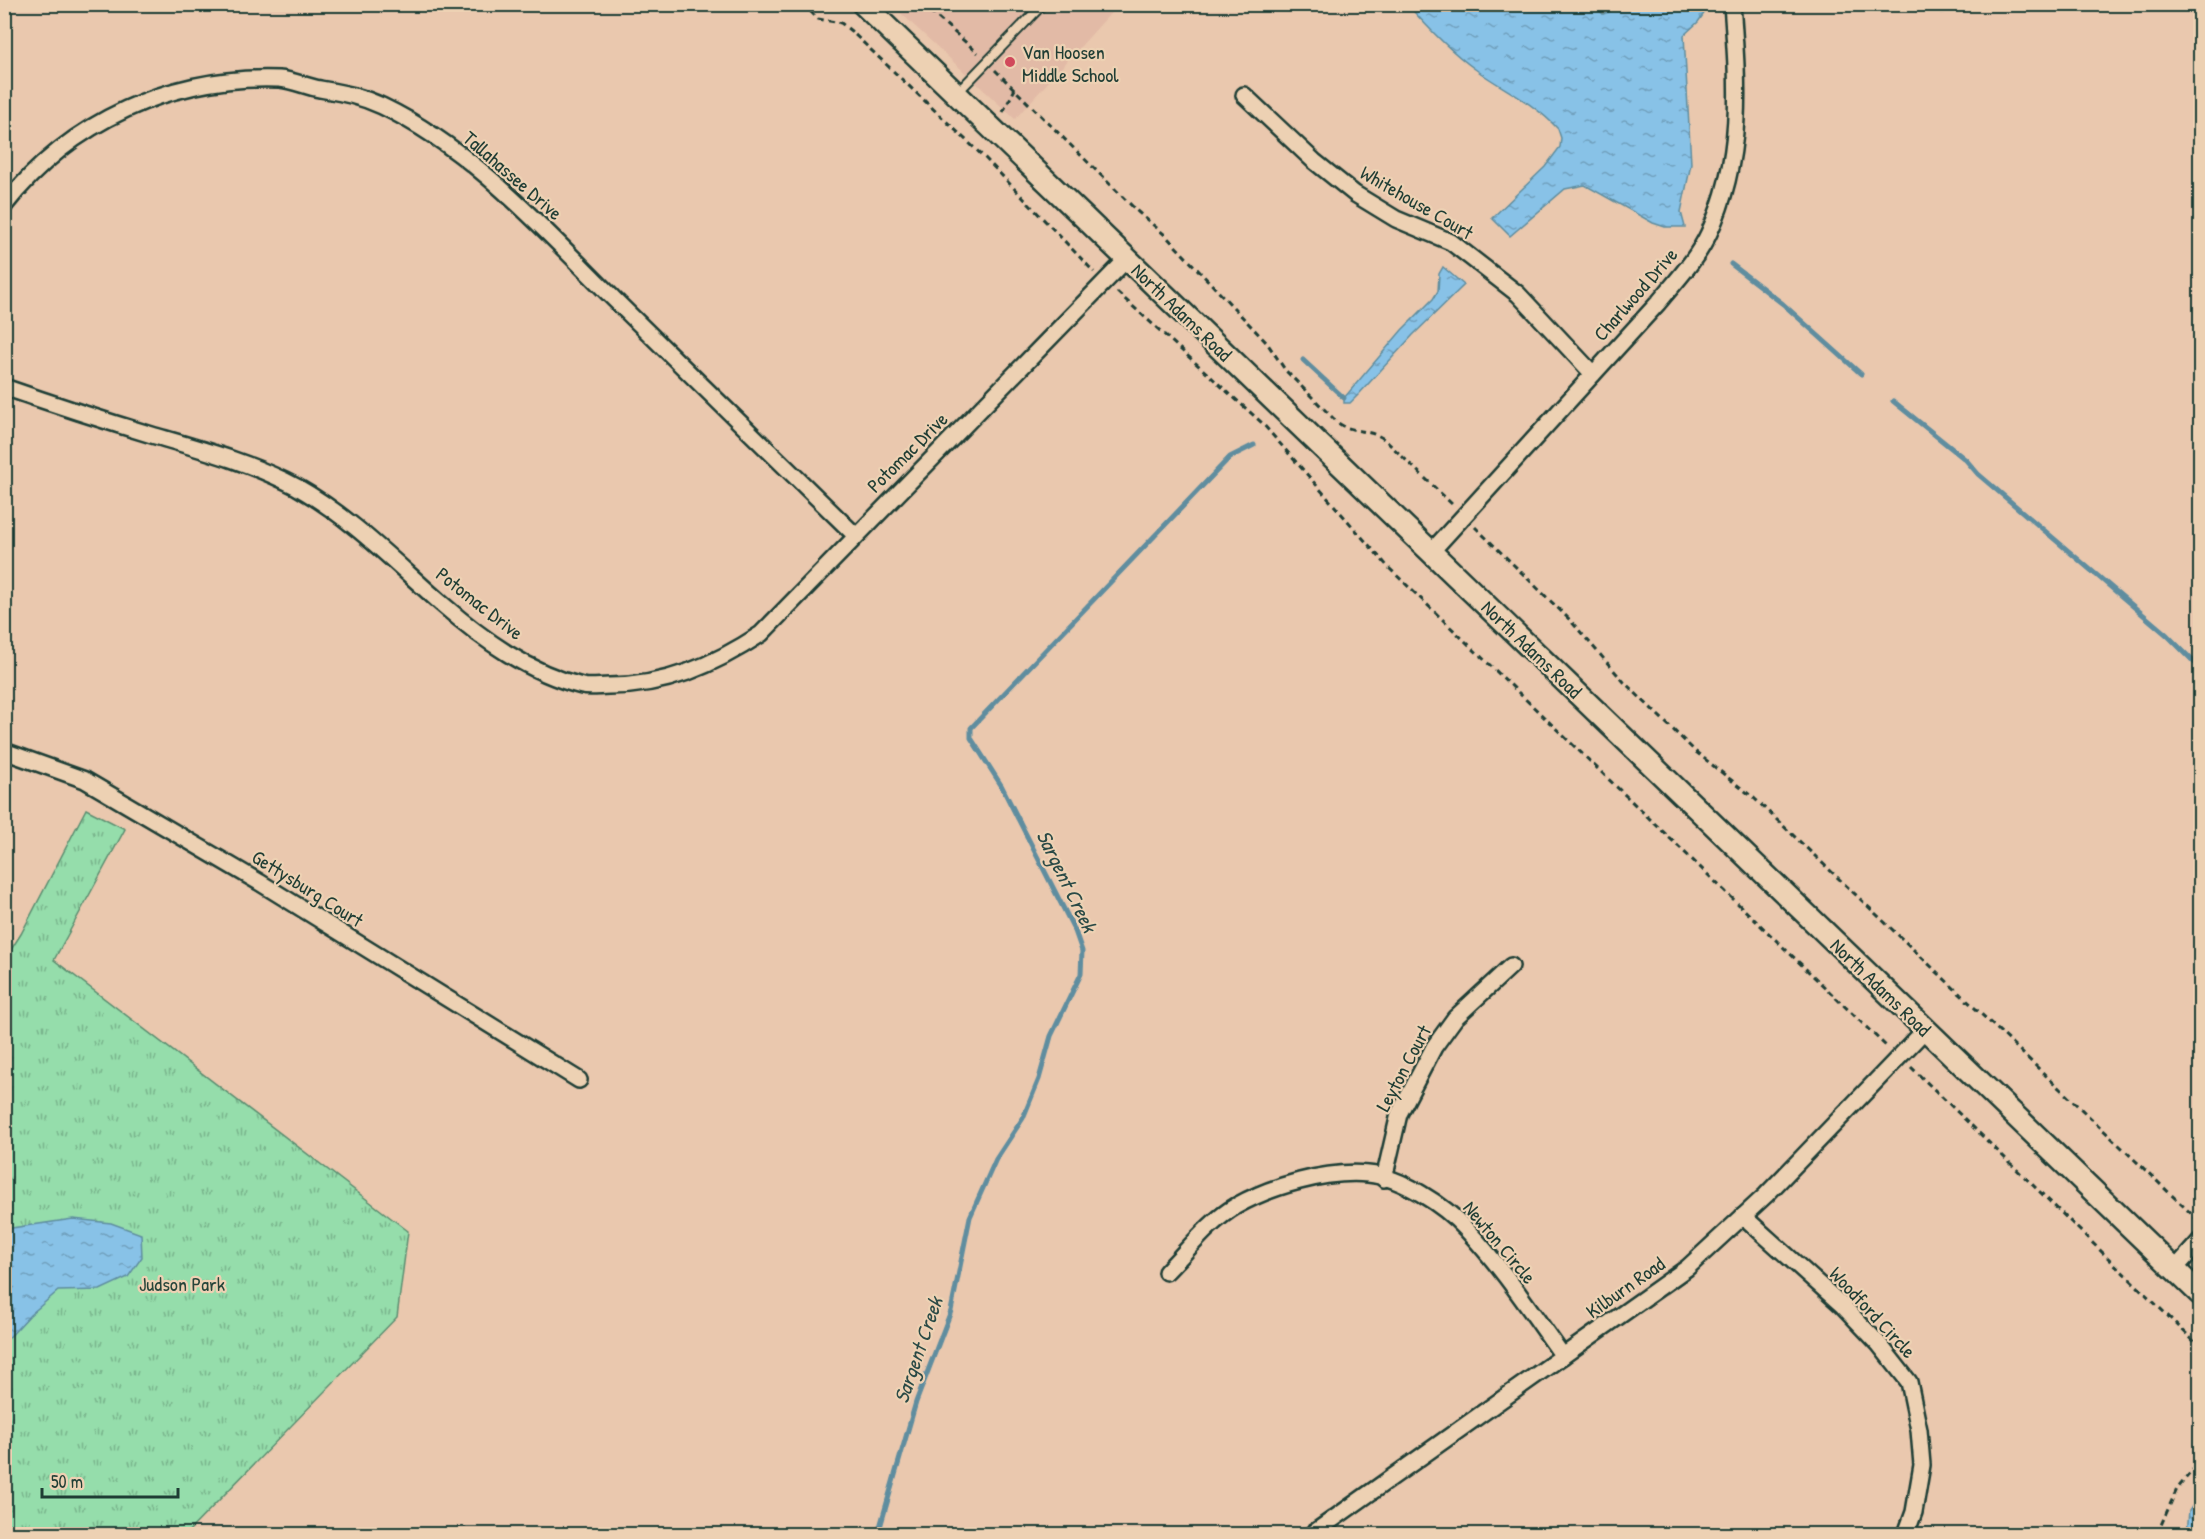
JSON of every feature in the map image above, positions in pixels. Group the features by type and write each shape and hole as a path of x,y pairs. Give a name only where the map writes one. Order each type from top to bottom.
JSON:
{"main road":[{"name":"North Adams Road","path":"863,4 1925,1030 2175,1269 2199,1289"}],"street":[{"name":"Charlwood Drive","path":"1431,552 1689,266 1709,235 1725,189 1737,139 1732,4"},
{"name":"Tallahassee Drive","path":"4,206 50,157 90,126 133,105 170,91 281,79 319,89 356,94 383,106 465,157 524,210 855,535"},
{"name":"Whitehouse Court","path":"1244,95 1314,160 1355,194 1396,219 1451,242 1518,294 1593,374"},
{"name":"Potomac Drive","path":"4,387 245,464 295,486 340,513 442,604 494,645 534,668 583,687 633,686 660,681 699,668 730,654 761,634 855,535 1127,259"},
{"name":"Gettysburg Court","path":"4,751 85,780 259,882 579,1080"},
{"name":"Leyton Court","path":"1384,1179 1399,1114 1434,1047 1455,1018 1511,966"},
{"name":"Kilburn Road","path":"1312,1534 1687,1268 1743,1216 1925,1030"},
{"name":"Newton Circle","path":"1167,1272 1206,1232 1235,1207 1286,1185 1328,1177 1369,1174 1412,1188 1442,1207 1466,1228 1495,1263 1563,1356"},
{"name":"Woodford Circle","path":"1743,1216 1843,1306 1879,1344 1909,1382 1919,1430 1922,1465 1914,1512 1906,1534"},
{"path":"2175,1269 2200,1241"}],"lane":[{"path":"956,94 1043,4"}],"path":[{"path":"803,4 818,20 837,22 851,31 986,159 1090,268"},
{"path":"922,4 974,49"},
{"path":"1001,77 1138,212 1165,235 1268,343 1286,371 1338,423 1348,428 1371,432 1384,439 1455,507"},
{"path":"1006,108 1015,89"},
{"path":"1126,299 1262,423 1389,568 1887,1047"},
{"path":"1476,527 1570,620 1641,699 1705,759 1755,799 2200,1222"},
{"path":"1911,1067 2200,1347"},
{"path":"2157,1534 2177,1489 2200,1461"}],"shaded area":[{"name":"Van Hoosen Middle School","path":"892,5 1118,5 1015,119"}],"green space":[{"name":"Judson Park","path":"86,809 125,829 54,960 408,1231 397,1317 186,1534 5,1534 5,959 21,934"}],"water":[{"path":"1408,5 1595,5 1603,14 1626,5 1710,5 1698,22 1684,35 1691,164 1681,212 1685,227 1665,227 1653,223 1585,185 1565,189 1510,236 1492,218 1545,167 1560,147 1561,138 1558,129 1539,111 1457,55"},
{"path":"1921,5 1962,5 1952,11 1942,12"},
{"path":"1443,267 1464,285 1413,335 1350,403 1344,403 1344,398 1402,330 1433,299 1438,291 1439,274"},
{"path":"73,1219 111,1223 141,1234 142,1257 128,1277 100,1290 58,1291 30,1315 5,1342 5,1229"},
{"path":"2200,1494 2200,1534 2187,1534 2189,1510"}],"waterway":[{"path":"1731,264 1783,304 1861,374"},
{"path":"1303,360 1344,398"},
{"path":"1893,401 1966,460 1978,474 2167,635 2200,668"},
{"name":"Sargent Creek","path":"878,1534 916,1402 951,1311 970,1217 996,1159 1023,1118 1039,1079 1051,1036 1081,974 1082,951 1075,931 1001,785 971,738 971,728 1230,457 1254,445"}],"place":[{"name":"Van Hoosen Middle School","path":"1010,62"}]}
